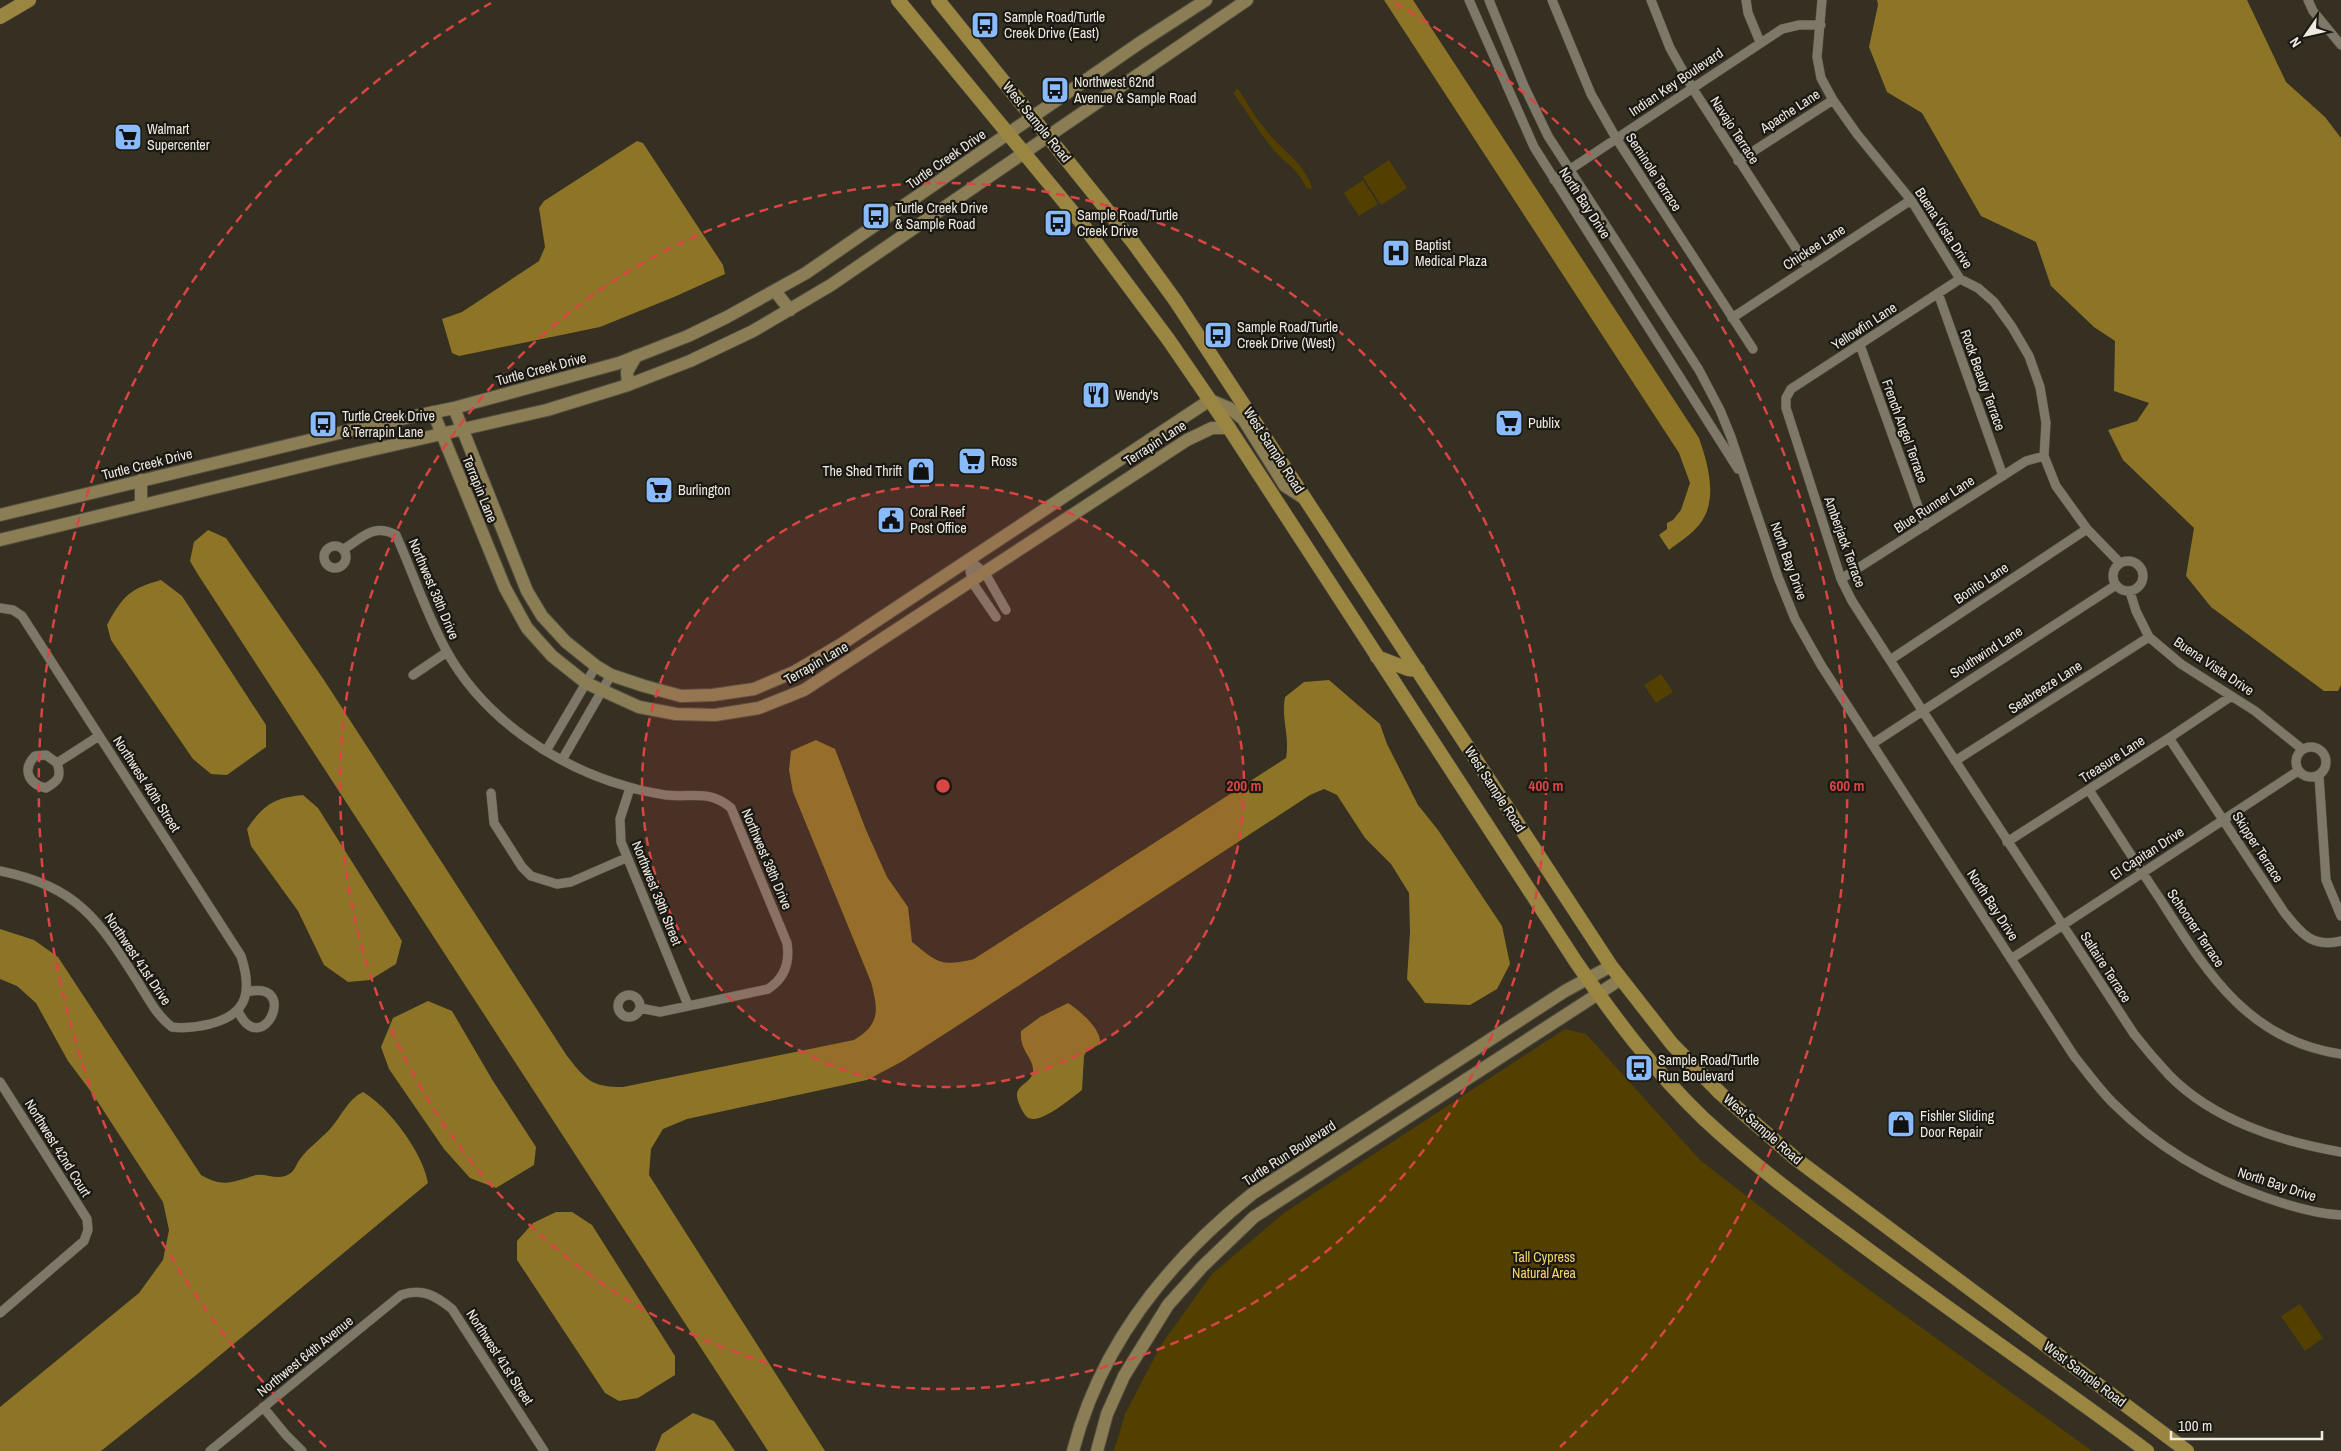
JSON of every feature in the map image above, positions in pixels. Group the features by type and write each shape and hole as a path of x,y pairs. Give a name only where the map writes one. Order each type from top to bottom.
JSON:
{"main road":[{"path":"0,16 22,0"},
{"path":"0,16 30,0"},
{"name":"West Sample Road","path":"898,0 1024,153 1125,280 1229,428 1598,994 1655,1068 1703,1118 1778,1183 2147,1451"},
{"name":"West Sample Road","path":"938,0 1160,278 1611,966 1672,1044 1720,1093 1796,1159 2186,1451"},
{"path":"1377,656 1408,669 1418,670"}],"street":[{"name":"Turtle Creek Drive","path":"0,515 548,384 636,356 695,332 775,291 836,252 1206,0"},
{"path":"0,540 140,505 548,410 628,385 709,352 790,310 838,280 1247,0"},
{"name":"North Bay Drive","path":"1469,0 1534,147 1715,431 1746,484"},
{"name":"Seminole Terrace","path":"1552,0 1590,94 1616,138 1753,349"},
{"name":"Navajo Terrace","path":"1651,0 1670,48 1693,89 1808,267"},
{"path":"1746,0 1748,13 1760,42"},
{"name":"Buena Vista Drive","path":"1822,0 1817,56 1821,78 1832,100 1911,200 1960,279 1978,288 1994,302 2029,356 2040,387 2046,423 2044,456 2056,486 2087,529 2120,563"},
{"path":"2308,0 2313,12 2341,44"},
{"path":"1477,17 1491,4"},
{"name":"North Bay Drive","path":"1491,4 1524,86 1548,136 1699,370 1720,410 1796,620 1820,665 2074,1056 2112,1102 2152,1137 2198,1169 2241,1189 2287,1205 2341,1215"},
{"name":"Indian Key Boulevard","path":"1554,180 1782,29 1799,25 1821,25"},
{"name":"Apache Lane","path":"1738,161 1832,100"},
{"name":"Chickee Lane","path":"1732,318 1911,200"},
{"name":"Yellowfin Lane","path":"1786,398 1791,389 1960,279"},
{"path":"775,291 790,310"},
{"name":"Rock Beauty Terrace","path":"1938,293 2003,476"},
{"name":"French Angel Terrace","path":"1860,345 1925,526"},
{"path":"628,385 626,372 636,356"},
{"name":"Amberjack Terrace","path":"1786,398 1786,408 1841,579 1852,601 1922,710"},
{"path":"1210,400 1229,408 1242,419 1285,486 1307,500"},
{"name":"Terrapin Lane","path":"454,408 464,429 527,591 548,623 566,642 611,676 681,696 713,696 754,689 794,672 840,645 1210,400"},
{"name":"Terrapin Lane","path":"433,412 505,588 527,628 552,656 586,683 639,707 676,714 715,714 759,708 804,690 1195,435 1212,428 1229,428"},
{"name":"Blue Runner Lane","path":"1841,579 2026,461 2044,456"},
{"path":"140,505 141,480"},
{"name":"Bonito Lane","path":"1890,660 2087,529"},
{"name":"Northwest 38th Drive","path":"344,550 375,530 386,530 396,535 447,652 461,673 496,713 518,732 546,751 596,776 630,788 667,795 712,796 731,808 787,943 789,955 782,975 777,983 768,989 688,1005"},
{"path":"487,545 511,584 527,591"},
{"path":"968,559 985,573 1006,610"},
{"path":"968,559 972,582 996,616"},
{"path":"2124,561 2134,562 2144,573 2142,583 2135,590 2130,592 2122,590 2116,585 2113,575 2120,563 2124,561"},
{"name":"Southwind Lane","path":"1872,744 2116,585"},
{"name":"Buena Vista Drive","path":"2130,592 2136,611 2149,637 2181,664 2255,711 2302,749"},
{"name":"Northwest 40th Street","path":"0,608 13,610 22,616 241,956 246,975 247,992"},
{"name":"Seabreeze Lane","path":"1955,761 2149,637"},
{"name":"Northwest 38th Drive","path":"413,675 447,652"},
{"path":"546,751 596,666"},
{"path":"562,760 611,676"},
{"name":"Treasure Lane","path":"2008,842 2169,738 2230,696"},
{"name":"Saltaire Terrace","path":"1922,710 2134,1034 2170,1076 2202,1100 2238,1121 2288,1141 2341,1152"},
{"path":"57,763 99,736"},
{"name":"Skipper Terrace","path":"2169,738 2284,912 2298,929 2310,940 2326,944 2341,940"},
{"path":"2319,776 2305,777 2298,771 2296,757 2302,749 2316,748 2324,754 2326,763 2319,776 2326,880 2341,916"},
{"name":"El Capitan Drive","path":"2011,959 2298,771"},
{"name":"Northwest 39th Street","path":"630,788 620,819 621,842 688,1005"},
{"name":"Schooner Terrace","path":"2089,790 2203,967 2232,1000 2264,1026 2294,1041 2341,1054"},
{"path":"491,793 494,823 522,867 531,876 557,884 571,882 626,858"},
{"name":"Northwest 41st Drive","path":"0,871 44,884 70,897 91,915 108,935 159,1016 172,1028 184,1029 220,1021 238,1011"},
{"name":"Turtle Run Boulevard","path":"1073,1451 1082,1417 1113,1348 1156,1288 1220,1221 1252,1194 1564,991 1611,966"},
{"path":"1097,1451 1107,1414 1124,1376 1168,1305 1202,1267 1254,1217 1621,979"},
{"path":"257,990 267,993 274,1001 275,1012 271,1021 262,1027 251,1027 242,1021 238,1011 247,992 257,990"},
{"path":"640,1008 660,1012 688,1005"},
{"name":"Northwest 42nd Court","path":"0,1082 87,1219 88,1230 84,1240 0,1313"},
{"name":"Northwest 64th Avenue","path":"210,1451 401,1296 421,1291"},
{"name":"Northwest 41st Street","path":"421,1291 438,1297 452,1309 544,1451"},
{"path":"264,1407 286,1435 302,1451"}],"green space":[{"path":"1236,89 1239,90 1265,129 1303,170 1312,187 1311,189 1306,188 1296,171 1277,154 1268,142 1234,94"},
{"path":"1389,160 1407,188 1381,205 1363,177"},
{"path":"1363,180 1378,204 1359,216 1344,193"},
{"path":"1661,674 1673,692 1656,703 1644,685"},
{"name":"Tall Cypress Natural Area","path":"1565,1029 1586,1034 1700,1160 1846,1273 2092,1451 1114,1451 1125,1414 1161,1345 1212,1274 1284,1213"},
{"path":"2300,1304 2323,1338 2305,1351 2281,1316"}],"shaded area":[{"path":"1384,0 1413,0 1699,438 1706,459 1710,482 1709,505 1696,529 1669,550 1659,535 1667,529 1667,523 1673,520 1681,510 1690,483 1679,453"},
{"path":"1877,0 2247,0 2286,82 2325,117 2341,138 2341,685 2338,691 2324,691 2211,607 2186,576 2194,528 2123,460 2108,430 2137,421 2149,403 2114,391 2115,341 2094,327 2051,286 2036,242 1981,216 1922,113 1887,92 1869,47 1878,5"},
{"path":"637,141 643,143 723,265 725,274 600,327 459,356 452,353 442,319 462,312 539,261 545,247 539,208 544,201"},
{"path":"208,530 226,538 324,680 567,1056 579,1071 596,1084 623,1087 854,1040 863,1034 873,1022 876,1008 871,982 793,792 789,770 791,751 816,740 835,749 866,830 887,877 908,907 912,942 934,959 954,963 974,959 1286,758 1285,697 1304,682 1329,680 1380,724 1387,744 1418,805 1438,830 1502,926 1510,964 1497,989 1470,1005 1425,1003 1407,979 1410,932 1409,893 1391,864 1365,838 1337,795 1324,789 1310,795 901,1062 867,1080 687,1119 663,1129 651,1149 649,1175 825,1451 768,1451 197,573 190,561 194,542"},
{"path":"161,580 182,596 266,725 266,747 227,775 211,774 193,759 111,640 107,625 123,600 141,587"},
{"path":"303,795 318,808 402,941 396,964 370,980 348,982 324,965 298,911 251,846 247,829 265,808 277,800"},
{"path":"0,929 34,940 58,957 201,1175 222,1183 234,1182 256,1175 281,1177 291,1173 303,1155 330,1129 353,1099 363,1092 394,1119 419,1158 428,1183 195,1376 101,1451 0,1451 0,1407 139,1293 163,1260 169,1230 163,1202 92,1093 68,1061 36,1003 17,986 0,979"},
{"path":"428,1001 452,1011 493,1081 536,1147 534,1165 496,1188 470,1178 444,1149 389,1069 381,1047 393,1018"},
{"path":"1068,1003 1094,1026 1100,1038 1100,1044 1086,1052 1084,1056 1082,1090 1044,1116 1031,1119 1024,1113 1017,1097 1019,1088 1030,1078 1033,1071 1033,1066 1022,1044 1021,1031 1040,1017"},
{"path":"556,1212 572,1212 592,1225 675,1356 675,1375 638,1398 619,1401 605,1393 517,1260 517,1241 533,1223"},
{"path":"693,1413 714,1421 735,1451 655,1451 662,1434"}],"place":[{"name":"Sample Road/Turtle Creek Drive (East)","path":"985,25"},
{"name":"Northwest 62nd Avenue & Sample Road","path":"1055,90"},
{"name":"Walmart Supercenter","path":"128,137"},
{"name":"Turtle Creek Drive & Sample Road","path":"876,216"},
{"name":"Sample Road/Turtle Creek Drive","path":"1058,223"},
{"name":"Baptist Medical Plaza","path":"1396,253"},
{"name":"Sample Road/Turtle Creek Drive (West)","path":"1218,335"},
{"name":"Wendy's","path":"1096,395"},
{"name":"Publix","path":"1509,423"},
{"name":"Turtle Creek Drive & Terrapin Lane","path":"323,424"},
{"name":"Ross","path":"972,461"},
{"name":"The Shed Thrift","path":"921,471"},
{"name":"Burlington","path":"659,490"},
{"name":"Coral Reef Post Office","path":"891,520"},
{"name":"Sample Road/Turtle Run Boulevard","path":"1639,1068"},
{"name":"Fishler Sliding Door Repair","path":"1901,1124"}]}
